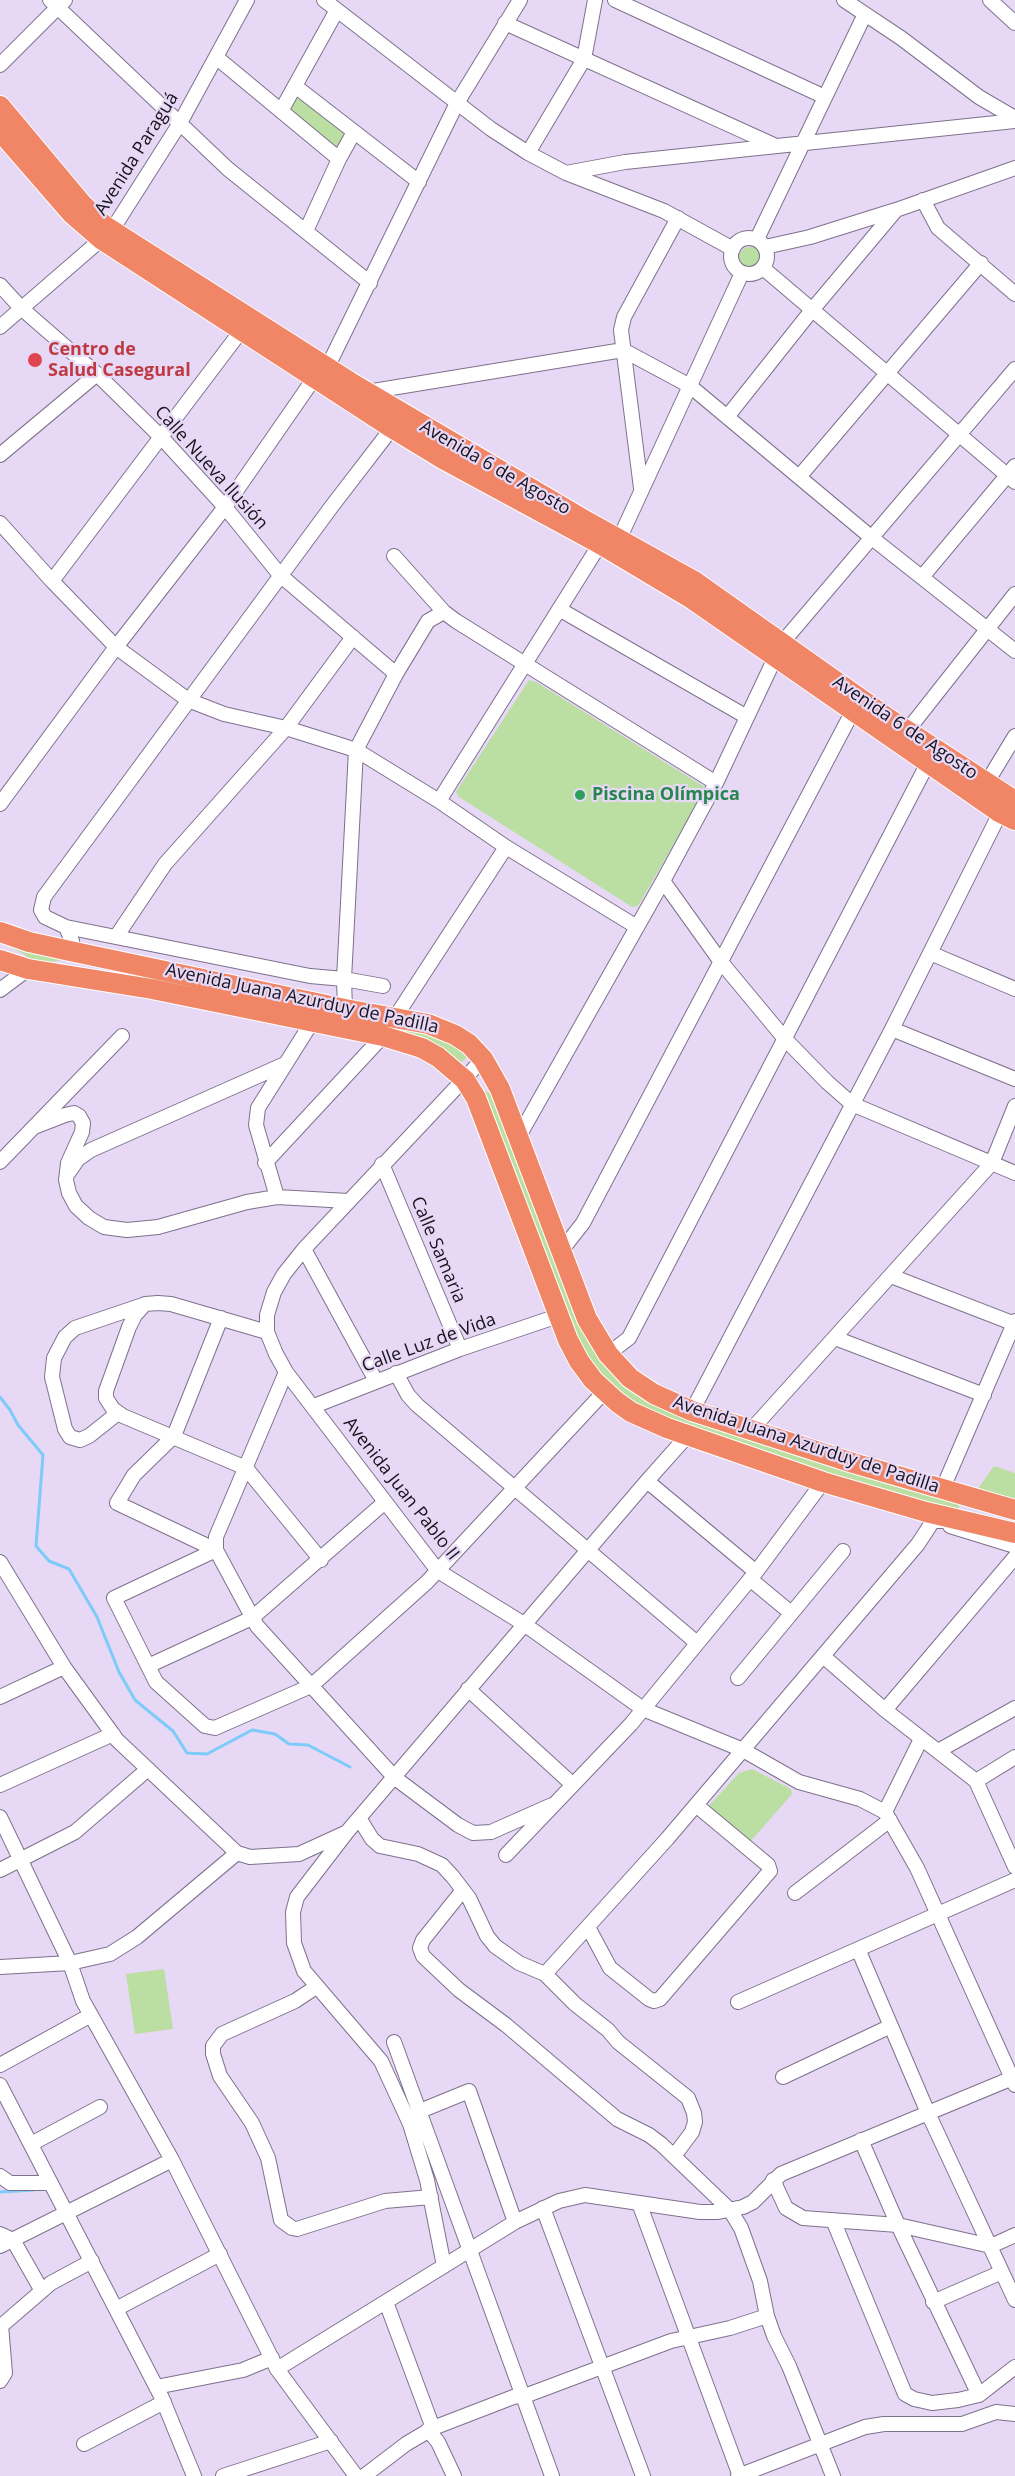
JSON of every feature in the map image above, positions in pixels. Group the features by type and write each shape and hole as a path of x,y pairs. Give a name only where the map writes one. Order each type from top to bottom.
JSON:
{"highway":[{"name":"Avenida 6 de Agosto","path":"0,106 106,235 241,331 321,372 367,392 611,545 692,600 779,650 1009,807"},
{"name":"Avenida 6 de Agosto","path":"0,131 72,214 321,372 392,428 443,459 611,545"},
{"name":"Avenida 6 de Agosto","path":"856,704 908,731 932,756 986,784 1009,807"},
{"name":"Avenida Juana Azurduy de Padilla","path":"0,932 70,951 345,1009 428,1024 455,1035 469,1044 483,1059 500,1089 587,1318 608,1354 630,1378 643,1387 692,1411 853,1463 1014,1510"},
{"path":"0,945 14,952 28,969 64,962 124,970 154,968"},
{"name":"Avenida Juana Azurduy de Padilla","path":"0,960 28,969 152,989 383,1036 422,1048 438,1057 465,1080 485,1119 558,1316 579,1361 605,1391 631,1412 688,1436 823,1482 1012,1536"},
{"path":"961,1520 969,1496"},
{"path":"1012,1536 1014,1510"}],"street":[{"name":"Avenida Paraguá","path":"0,327 106,235 180,123 247,0"},
{"path":"324,0 491,129 528,153 566,173 678,218 733,249"},
{"path":"0,804 116,647 225,507 321,372 370,283 457,103 520,0"},
{"path":"528,153 584,59 595,0"},
{"path":"615,0 825,97"},
{"path":"844,0 979,97 1015,120"},
{"path":"990,0 1015,23"},
{"path":"0,65 58,2 228,169 370,283"},
{"path":"281,111 337,10"},
{"path":"865,14 803,144 761,243 768,258 764,268 754,274 737,270 731,260 733,249 740,240 751,238 761,243 810,237 1012,173"},
{"path":"505,23 775,145"},
{"path":"216,57 339,159"},
{"path":"295,86 419,182"},
{"path":"566,173 625,162 1015,120"},
{"path":"306,231 354,132"},
{"path":"923,200 938,228 1015,294"},
{"path":"727,417 812,310 896,210"},
{"path":"641,489 621,330 624,317 678,218"},
{"path":"800,477 981,263"},
{"path":"764,268 959,435 1012,475 922,577"},
{"path":"439,801 559,609 611,545 641,489 742,273"},
{"name":"Calle Nueva Ilusión","path":"0,285 21,308 97,374 162,438 225,507 280,575 396,674"},
{"path":"52,581 241,331"},
{"path":"367,392 623,350 690,386 872,538 1015,651"},
{"path":"519,1137 716,783 779,650 1015,369"},
{"path":"0,455 97,374"},
{"path":"382,986 310,976 66,927 45,917 41,910 44,897 280,575 392,428"},
{"path":"0,523 116,647 188,700 224,714 286,728 356,750 439,801 506,847 637,927"},
{"path":"394,556 444,612 524,665 716,783"},
{"path":"908,731 1015,594"},
{"path":"559,609 747,717"},
{"path":"345,1009 344,979 356,750 396,674 428,621 444,612"},
{"path":"116,937 165,864 286,728 353,637"},
{"path":"561,1251 583,1223 856,704"},
{"path":"986,784 1015,736"},
{"path":"608,1354 629,1338 932,756"},
{"path":"692,1411 930,953 1009,807"},
{"path":"266,1163 383,1036 506,847"},
{"path":"663,881 721,962 785,1039 852,1104 1015,1173"},
{"path":"66,927 72,940 70,951"},
{"path":"930,953 1015,989"},
{"path":"0,990 28,969"},
{"path":"277,1197 255,1125 258,1108 312,1022"},
{"path":"892,1029 1015,1079"},
{"path":"0,1162 122,1036"},
{"path":"118,1413 89,1436 80,1440 70,1437 65,1429 52,1377 54,1358 65,1337 75,1328 145,1304 171,1304 267,1332 267,1315 274,1292 284,1274 382,1164 483,1059"},
{"path":"67,1175 78,1160 92,1150 285,1064"},
{"path":"752,1430 992,1163 1015,1106"},
{"path":"34,1127 65,1115 74,1113 79,1116 83,1123 82,1132 68,1163 69,1192 76,1206 89,1218 104,1227 127,1230 158,1227 247,1202 277,1197 348,1201"},
{"name":"Calle Samaria","path":"382,1164 460,1349"},
{"path":"304,1249 376,1381"},
{"path":"891,1276 1015,1323 943,1488"},
{"path":"145,1304 135,1315 106,1391 108,1404 118,1413 246,1468 321,1560"},
{"name":"Calle Luz de Vida","path":"314,1406 460,1349 558,1316"},
{"path":"216,1550 117,1503 134,1475 174,1436 221,1318"},
{"name":"Avenida Juan Pablo II","path":"267,1332 286,1372 438,1571 524,1624 643,1708 743,1750 800,1782 860,1799 887,1816"},
{"path":"835,1338 984,1395"},
{"path":"286,1372 216,1537 216,1550 252,1618 395,1778 458,1825 472,1833 492,1832 552,1805"},
{"path":"396,1373 408,1395 417,1405 697,1643"},
{"path":"216,1550 114,1598 156,1682 206,1726 215,1728 311,1686 438,1571 514,1486 605,1391"},
{"path":"444,2266 431,2197 410,2124 381,2061 316,1987 298,1958 292,1927 297,1897 347,1832 468,1689 688,1436"},
{"path":"647,1481 791,1613"},
{"path":"506,1855 643,1708 753,1576 823,1482"},
{"path":"148,1666 252,1618 321,1560 384,1502"},
{"path":"933,1521 961,1520"},
{"path":"933,1521 1012,1536"},
{"path":"545,1974 696,1805 918,1544 933,1521"},
{"path":"738,1678 843,1551"},
{"path":"885,1710 1015,1557"},
{"path":"0,1562 64,1667 113,1734 237,1852 250,1857 299,1854 347,1832"},
{"path":"823,1656 885,1710 976,1781 1015,1867"},
{"path":"0,1696 64,1667"},
{"path":"468,1689 572,1784"},
{"path":"938,1751 1015,1708"},
{"path":"0,1785 113,1734"},
{"path":"795,1893 887,1816 921,1739"},
{"path":"976,1781 1015,1757"},
{"path":"0,1870 75,1832 148,1769"},
{"path":"588,1927 610,1968 631,1986 654,2001 660,1999 770,1871 768,1865 696,1805"},
{"path":"156,2386 274,2364 386,2302 515,2222 559,2201 585,2195 700,2212 743,2207 753,2202 781,2174 1014,2080 916,1868 887,1816"},
{"path":"0,1817 70,1963 83,2001 172,2160 274,2364 356,2476"},
{"path":"359,1818 372,1839 380,1846 430,1858 453,1877 495,1946 519,1963 545,1974 575,2004 608,2030 618,2042 688,2098 695,2122 692,2132 674,2156"},
{"path":"0,1967 70,1963 110,1954 138,1937 237,1852"},
{"path":"738,2001 1015,1880"},
{"path":"463,1890 423,1940 420,1948 423,1956 459,1990 506,2025 617,2119 649,2134 730,2210 741,2228 760,2281 767,2316 833,2476"},
{"path":"858,1949 928,2113 1015,2300"},
{"path":"316,1987 295,2001 222,2034 213,2046 213,2054 220,2076 252,2123 268,2158 281,2220 292,2229 297,2229 385,2201 431,2197"},
{"path":"0,2065 91,2014"},
{"path":"783,2077 891,2026"},
{"path":"394,2042 552,2476"},
{"path":"0,2085 164,2402 194,2476"},
{"path":"420,2111 469,2091 515,2222"},
{"path":"31,2144 100,2108"},
{"path":"861,2140 933,2302 979,2395"},
{"path":"7,2243 66,2211 172,2160"},
{"path":"0,2176 10,2183 51,2183"},
{"path":"773,2180 781,2199 790,2212 803,2217 898,2225 991,2246 1015,2235"},
{"path":"639,2203 739,2476 865,2427 884,2424 962,2424 996,2412 1015,2414"},
{"path":"543,2208 643,2476"},
{"path":"833,2220 905,2394 914,2399 932,2403 979,2395 1015,2367"},
{"path":"0,2234 42,2291"},
{"path":"116,2309 220,2254"},
{"path":"0,2381 5,2373 1,2326 51,2283 92,2262"},
{"path":"933,2302 1002,2272"},
{"path":"386,2302 431,2429 454,2476"},
{"path":"364,2476 406,2444 431,2429 670,2341 730,2328 767,2316"},
{"path":"84,2444 164,2402"},
{"path":"223,2476 331,2441"}],"green space":[{"path":"297,96 345,134 337,150 289,111"},
{"path":"750,247 758,250 761,258 758,266 750,269 742,266 739,258 742,250"},
{"name":"Piscina Olímpica","path":"529,680 536,682 703,786 705,790 638,906 632,907 459,797 456,792"},
{"path":"0,942 74,961 41,963 30,961 24,954"},
{"path":"404,1028 433,1033 466,1052 467,1057 463,1061 456,1062 403,1033"},
{"path":"482,1091 493,1093 534,1199 630,1385 961,1501 958,1510 871,1488 672,1421 624,1396 604,1381 585,1358"},
{"path":"994,1466 1015,1473 1015,1499 977,1490"},
{"path":"752,1769 791,1789 792,1794 749,1843 707,1808 739,1773"},
{"path":"164,1969 173,2029 135,2034 126,1974"}],"waterway":[{"path":"0,1397 18,1425 43,1455 36,1546 49,1561 69,1569 97,1617 119,1672 135,1700 173,1731 187,1753 207,1754 252,1730 275,1734 289,1744 308,1745 350,1767"},
{"path":"0,2192 34,2190"}],"place":[{"name":"Centro de Salud Casegural","path":"35,360"},
{"name":"Piscina Olímpica","path":"580,795"}]}
